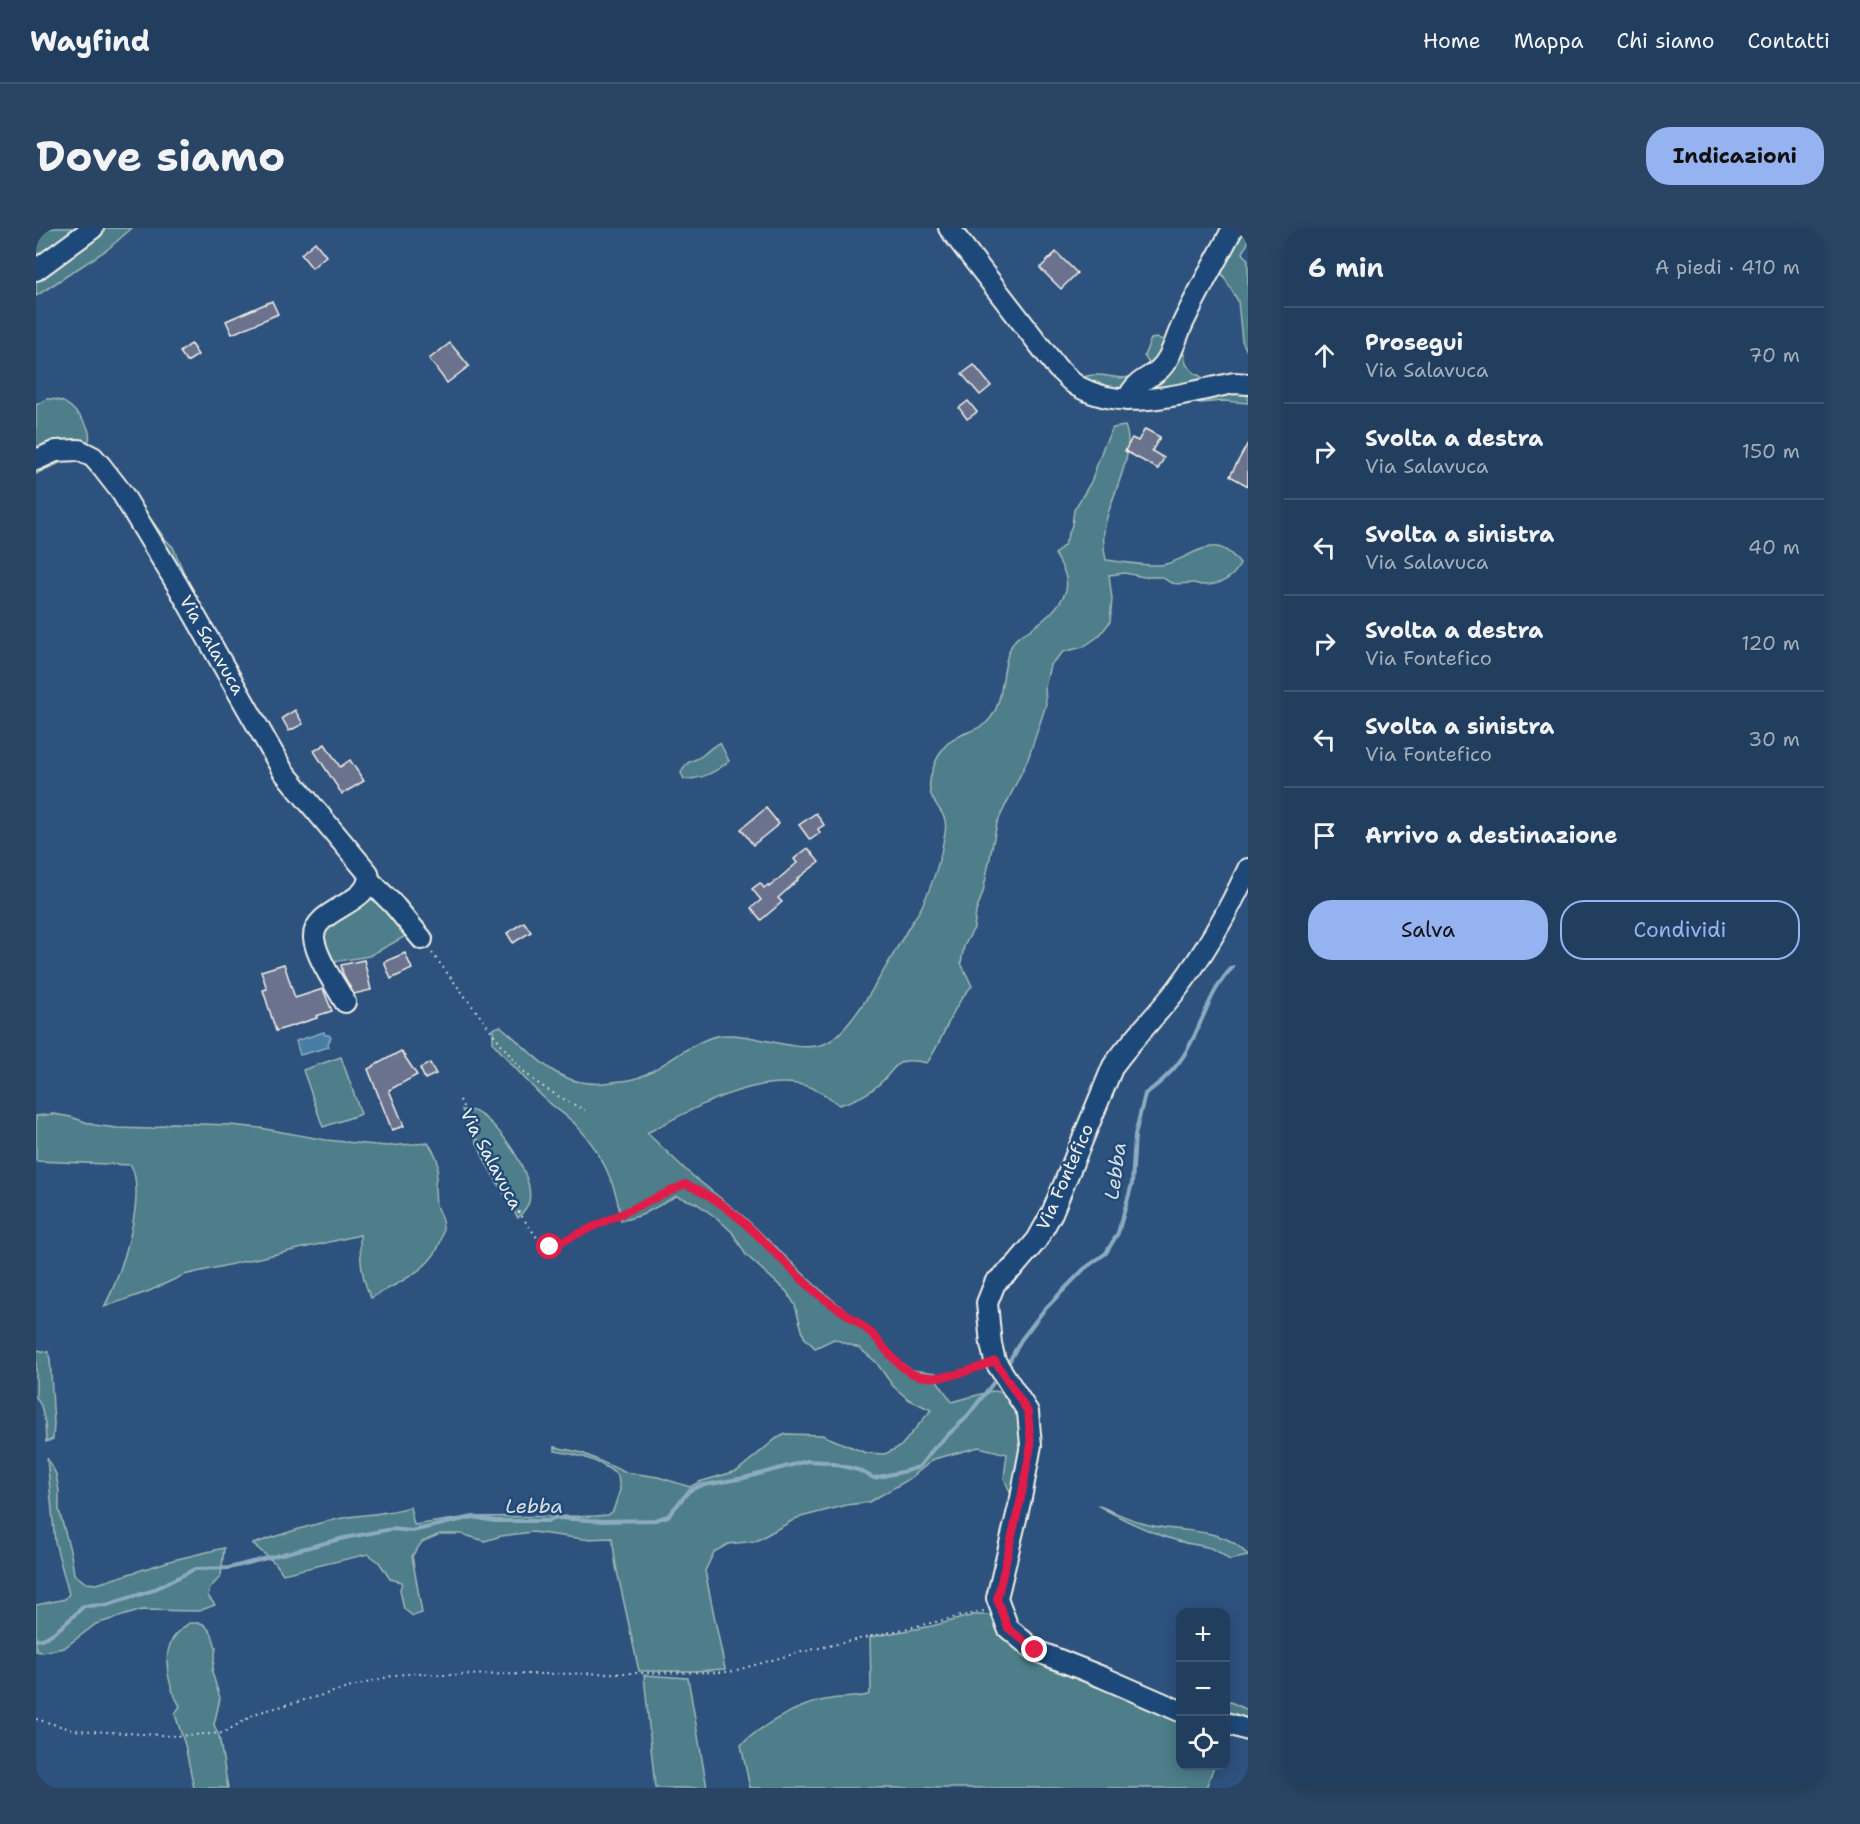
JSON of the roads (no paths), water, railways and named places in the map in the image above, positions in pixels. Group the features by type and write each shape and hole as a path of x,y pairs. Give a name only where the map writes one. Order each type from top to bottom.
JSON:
{"street":[{"path":"36,270 93,228"},
{"path":"949,228 1058,369 1078,386 1100,395 1127,400 1147,399 1234,383 1248,384"},
{"path":"1127,400 1132,389 1139,382 1156,374 1168,359 1184,321 1233,228"},
{"name":"Via Salavuca","path":"36,460 56,451 79,450 93,457 101,466 122,493 178,586 283,771 368,873 369,880 394,905 422,939"},
{"name":"Via Fontefico","path":"1176,1709 1035,1650 1008,1628 997,1599 1031,1445 1028,1412 995,1361 987,1303 994,1282 1015,1266 1037,1240 1052,1213 1113,1066 1178,988 1204,950 1236,895 1248,869"},
{"path":"345,1002 318,952 314,937 316,927 366,889 369,880"},
{"path":"1230,1724 1248,1730"}],"water":[{"path":"324,1032 331,1038 328,1043 329,1047 300,1055 296,1041"}],"waterway":[{"name":"Lebba","path":"1006,1367 1021,1340 1044,1310 1084,1269 1106,1253 1118,1233 1132,1184 1135,1135 1145,1094 1179,1063 1193,1040 1218,985 1233,967"},
{"name":"Lebba","path":"36,1640 55,1632 84,1606 107,1605 151,1591 195,1569 229,1568 344,1538 392,1529 412,1531 473,1517 495,1521 547,1521 558,1518 603,1521 655,1520 668,1516 689,1491 699,1486 744,1478 807,1461 826,1462 858,1470 874,1478 906,1471 919,1467 934,1448 966,1418 997,1378"}]}
